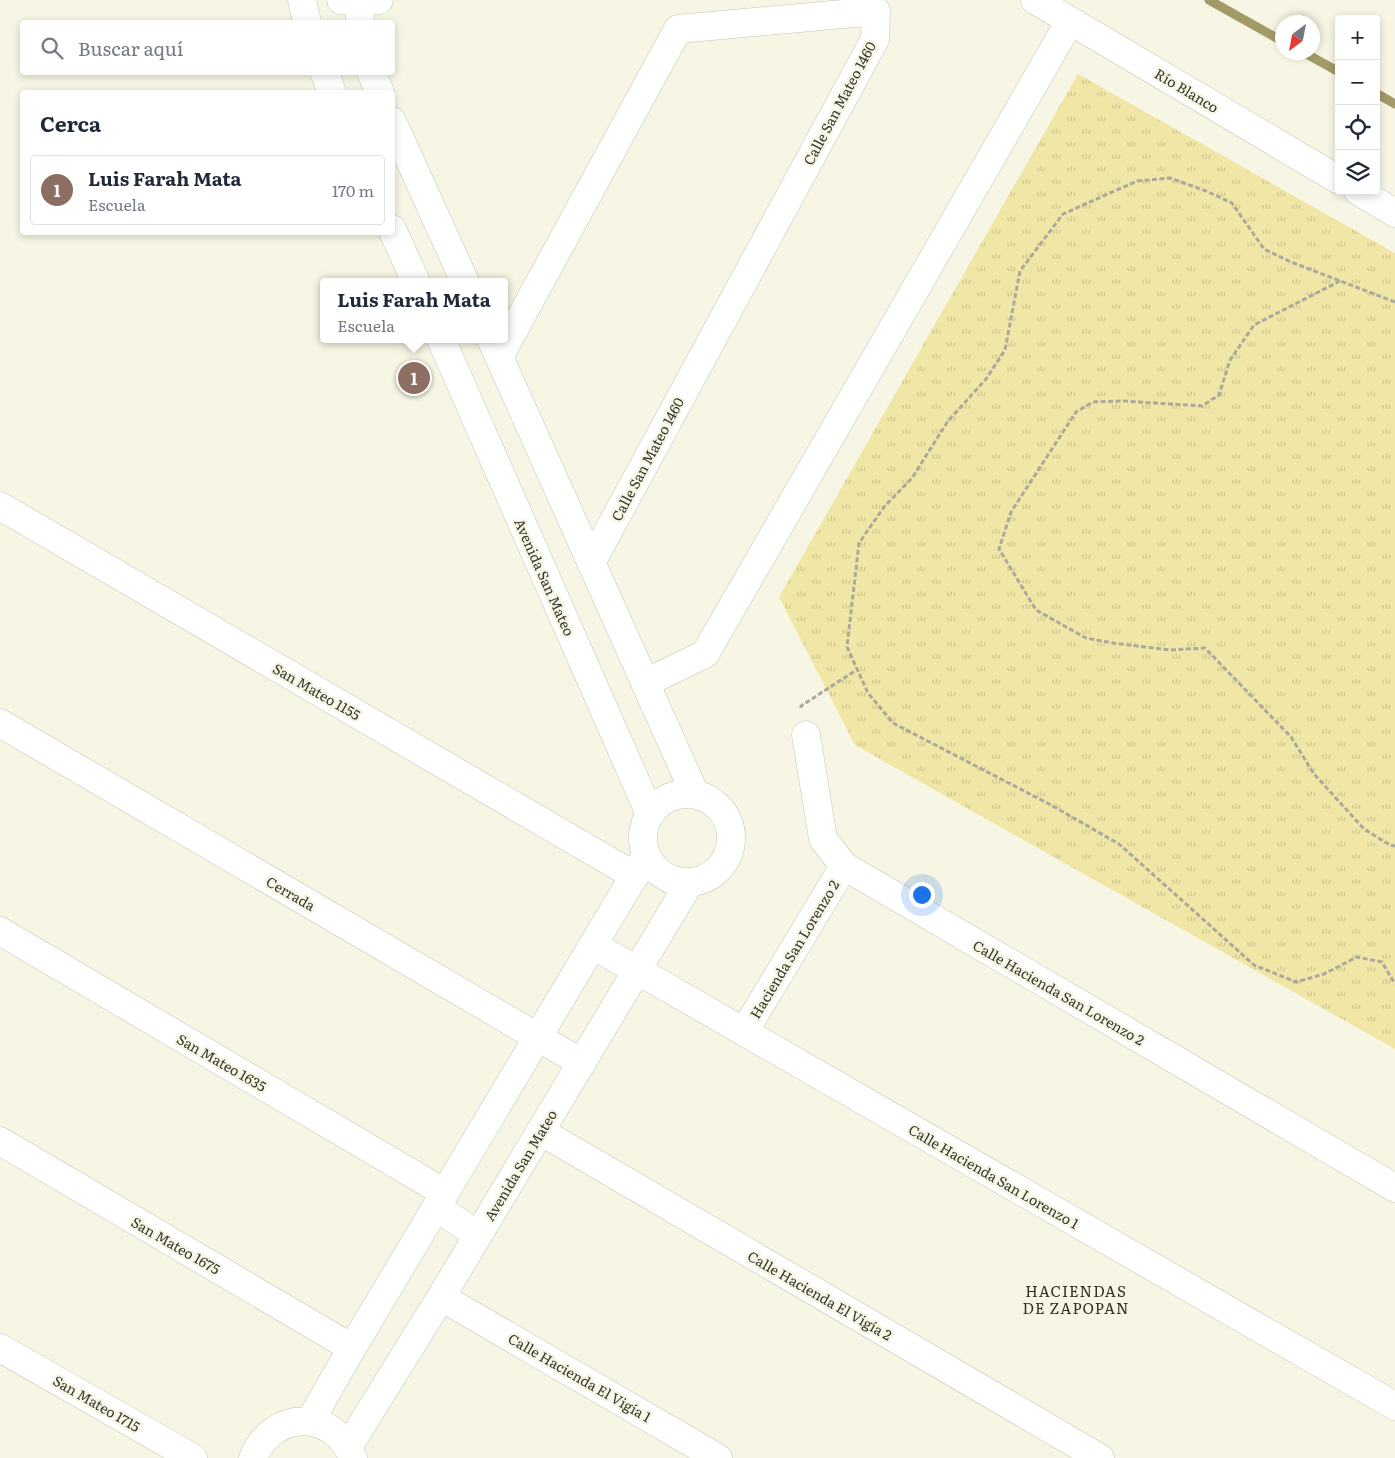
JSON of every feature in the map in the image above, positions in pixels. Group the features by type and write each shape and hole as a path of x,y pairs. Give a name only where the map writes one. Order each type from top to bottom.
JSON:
{"street":[{"path":"302,0 307,20"},
{"name":"Río Blanco","path":"1035,0 1335,178"},
{"name":"Calle San Mateo 1460","path":"508,325 678,29 876,11 875,39 591,563"},
{"path":"645,682 705,654 1070,21"},
{"path":"325,75 331,90"},
{"path":"372,75 379,90"},
{"path":"395,128 463,278"},
{"path":"1365,195 1395,213"},
{"path":"395,235 414,278"},
{"name":"Avenida San Mateo","path":"443,343 650,814"},
{"path":"495,348 695,794"},
{"name":"San Mateo 1155","path":"0,506 641,866"},
{"name":"Cerrada","path":"0,723 582,1062"},
{"name":"Calle Hacienda San Lorenzo 2","path":"806,735 823,839 844,866 1395,1188"},
{"path":"253,1458 258,1445 272,1431 290,1422 310,1421 641,866 644,828 650,814 662,802 670,798 678,795 695,794 710,800 722,810 729,825 732,840 728,856 719,869 706,878 690,882 677,881 664,876 654,867 641,866"},
{"name":"Hacienda San Lorenzo 2","path":"744,1032 844,866"},
{"name":"Avenida San Mateo","path":"310,1421 332,1430 350,1452 690,882"},
{"name":"San Mateo 1635","path":"0,931 441,1200 478,1235"},
{"name":"Calle Hacienda San Lorenzo 1","path":"593,945 1395,1406"},
{"name":"Calle Hacienda El Vigía 2","path":"540,1132 1100,1458"},
{"name":"San Mateo 1675","path":"0,1141 352,1348"},
{"name":"Calle Hacienda El Vigía 1","path":"441,1297 718,1458"},
{"name":"San Mateo 1715","path":"0,1348 193,1458"}],"path":[{"path":"1395,302 1291,262 1264,249 1232,204 1206,190 1170,178 1137,181 1063,214 1020,271 1005,350 986,379 948,421 912,478 884,506 859,542 847,647 868,693 893,723 1051,805 1118,844 1254,965 1296,982 1324,974 1357,957 1382,962 1395,984"},
{"path":"1340,281 1254,325 1230,360 1219,395 1202,406 1124,401 1093,402 1076,412 1011,512 999,549 1036,610 1086,638 1170,650 1205,648 1291,737 1314,774 1364,829 1390,845 1395,846"},
{"path":"806,735 801,706 858,669"}],"green space":[{"path":"1078,74 1395,253 1395,1049 855,745 779,597"}],"waterway":[{"name":"Río Blanco","path":"1209,0 1275,37"},
{"name":"Río Blanco","path":"1317,60 1335,70"},
{"name":"Río Blanco","path":"1380,95 1395,104"}],"place":[{"name":"Luis Farah Mata","path":"414,378"}],"district":[{"name":"HACIENDAS DE ZAPOPAN","path":"1076,1298"}]}
